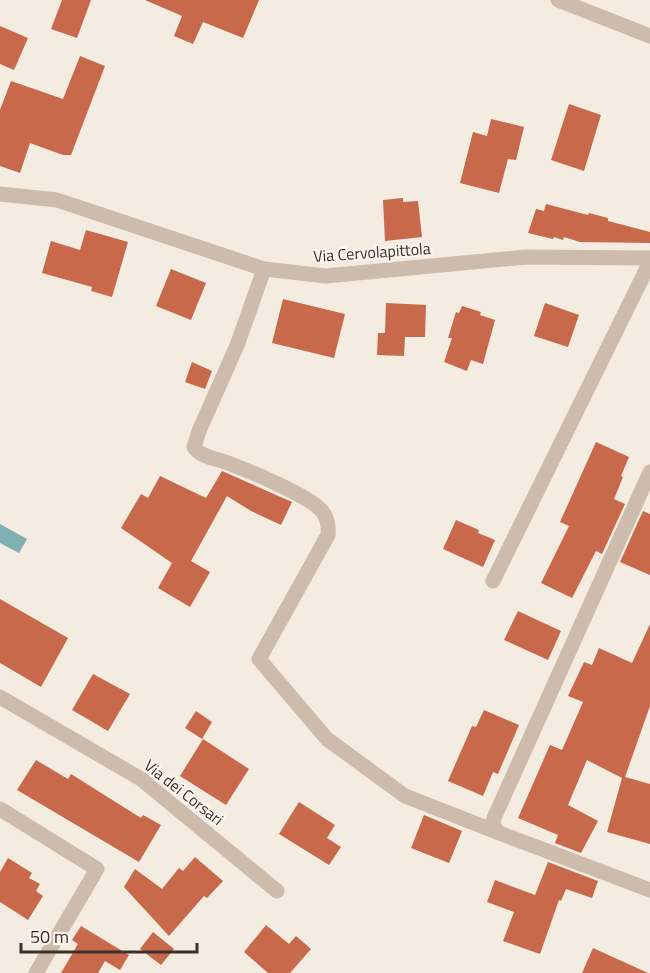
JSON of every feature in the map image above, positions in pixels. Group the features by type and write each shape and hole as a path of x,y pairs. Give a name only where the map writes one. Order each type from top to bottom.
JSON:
{"street":[{"path":"558,0 650,36"},
{"name":"Via Cervolapittola","path":"0,194 57,200 264,269 326,276 526,257 650,260"},
{"path":"493,581 650,260"},
{"path":"264,269 238,343 194,447 201,453 226,462 308,500 322,510 329,527 328,535 259,659 327,739 405,796 650,890"},
{"path":"497,832 493,824 494,818 650,472"},
{"name":"Via dei Corsari","path":"0,697 141,779 277,891"},
{"path":"0,809 97,869 36,973"}],"water":[{"path":"0,524 27,539 19,553 0,543"}],"building":[{"path":"62,0 91,0 77,38 51,29"},
{"path":"145,0 259,0 243,38 203,22 193,44 174,36 182,16"},
{"path":"0,26 28,38 14,70 0,64"},
{"path":"80,56 105,66 71,155 63,155 30,143 20,173 0,166 0,110 11,81 63,99"},
{"path":"569,104 601,115 584,171 551,160"},
{"path":"491,119 524,127 516,160 508,159 499,193 460,183 473,132 487,136"},
{"path":"403,198 403,202 418,201 422,237 385,241 383,200"},
{"path":"546,204 608,218 608,221 650,232 650,243 580,242 564,237 563,240 554,237 553,239 528,233 536,209 544,211"},
{"path":"86,230 128,242 112,297 91,291 92,287 42,273 51,241 80,250"},
{"path":"171,269 206,283 191,320 156,306"},
{"path":"283,299 345,314 334,358 272,343"},
{"path":"386,303 426,305 425,337 405,337 404,356 377,355 378,333 385,333"},
{"path":"545,303 579,315 568,347 534,336"},
{"path":"462,306 481,312 480,315 495,320 483,364 471,360 467,371 444,362 452,338 448,338 456,312 459,313"},
{"path":"192,362 212,371 205,389 185,382"},
{"path":"596,442 629,457 614,499 625,504 602,554 596,551 572,598 541,583 569,526 560,522"},
{"path":"222,471 292,502 281,525 251,511 227,496 191,561 210,572 190,607 158,588 172,563 121,528 141,494 148,498 160,476 206,498"},
{"path":"643,511 650,514 650,575 620,562"},
{"path":"456,520 495,540 483,567 443,549"},
{"path":"0,599 68,638 41,687 0,663"},
{"path":"518,611 561,631 548,660 504,640"},
{"path":"650,624 650,706 625,777 650,784 650,844 607,832 622,778 587,760 568,805 598,821 581,853 555,843 558,835 518,818 550,745 562,750 583,702 568,696 584,662 592,665 599,648 632,663"},
{"path":"93,674 130,694 108,731 72,710"},
{"path":"484,710 519,725 498,774 493,772 483,796 448,781 472,726 476,727"},
{"path":"196,711 212,722 202,739 185,728"},
{"path":"203,739 249,769 226,805 180,776"},
{"path":"36,760 68,779 71,774 141,818 143,815 161,825 139,862 17,790"},
{"path":"299,802 335,825 327,838 341,847 329,865 279,834"},
{"path":"424,815 462,831 449,863 411,848"},
{"path":"195,857 223,881 207,898 204,896 169,936 124,887 135,869 162,889 179,868 183,871"},
{"path":"8,858 32,873 29,878 40,884 36,891 43,896 28,920 0,902 0,872"},
{"path":"548,862 598,881 592,898 566,889 561,901 559,900 540,954 503,941 514,912 487,902 495,880 535,895"},
{"path":"266,925 289,944 296,936 311,949 290,973 268,973 244,952"},
{"path":"81,926 129,955 120,970 105,961 98,973 61,973 78,944 72,940"},
{"path":"153,932 174,949 161,965 140,949"},
{"path":"593,948 648,973 582,973"}]}
